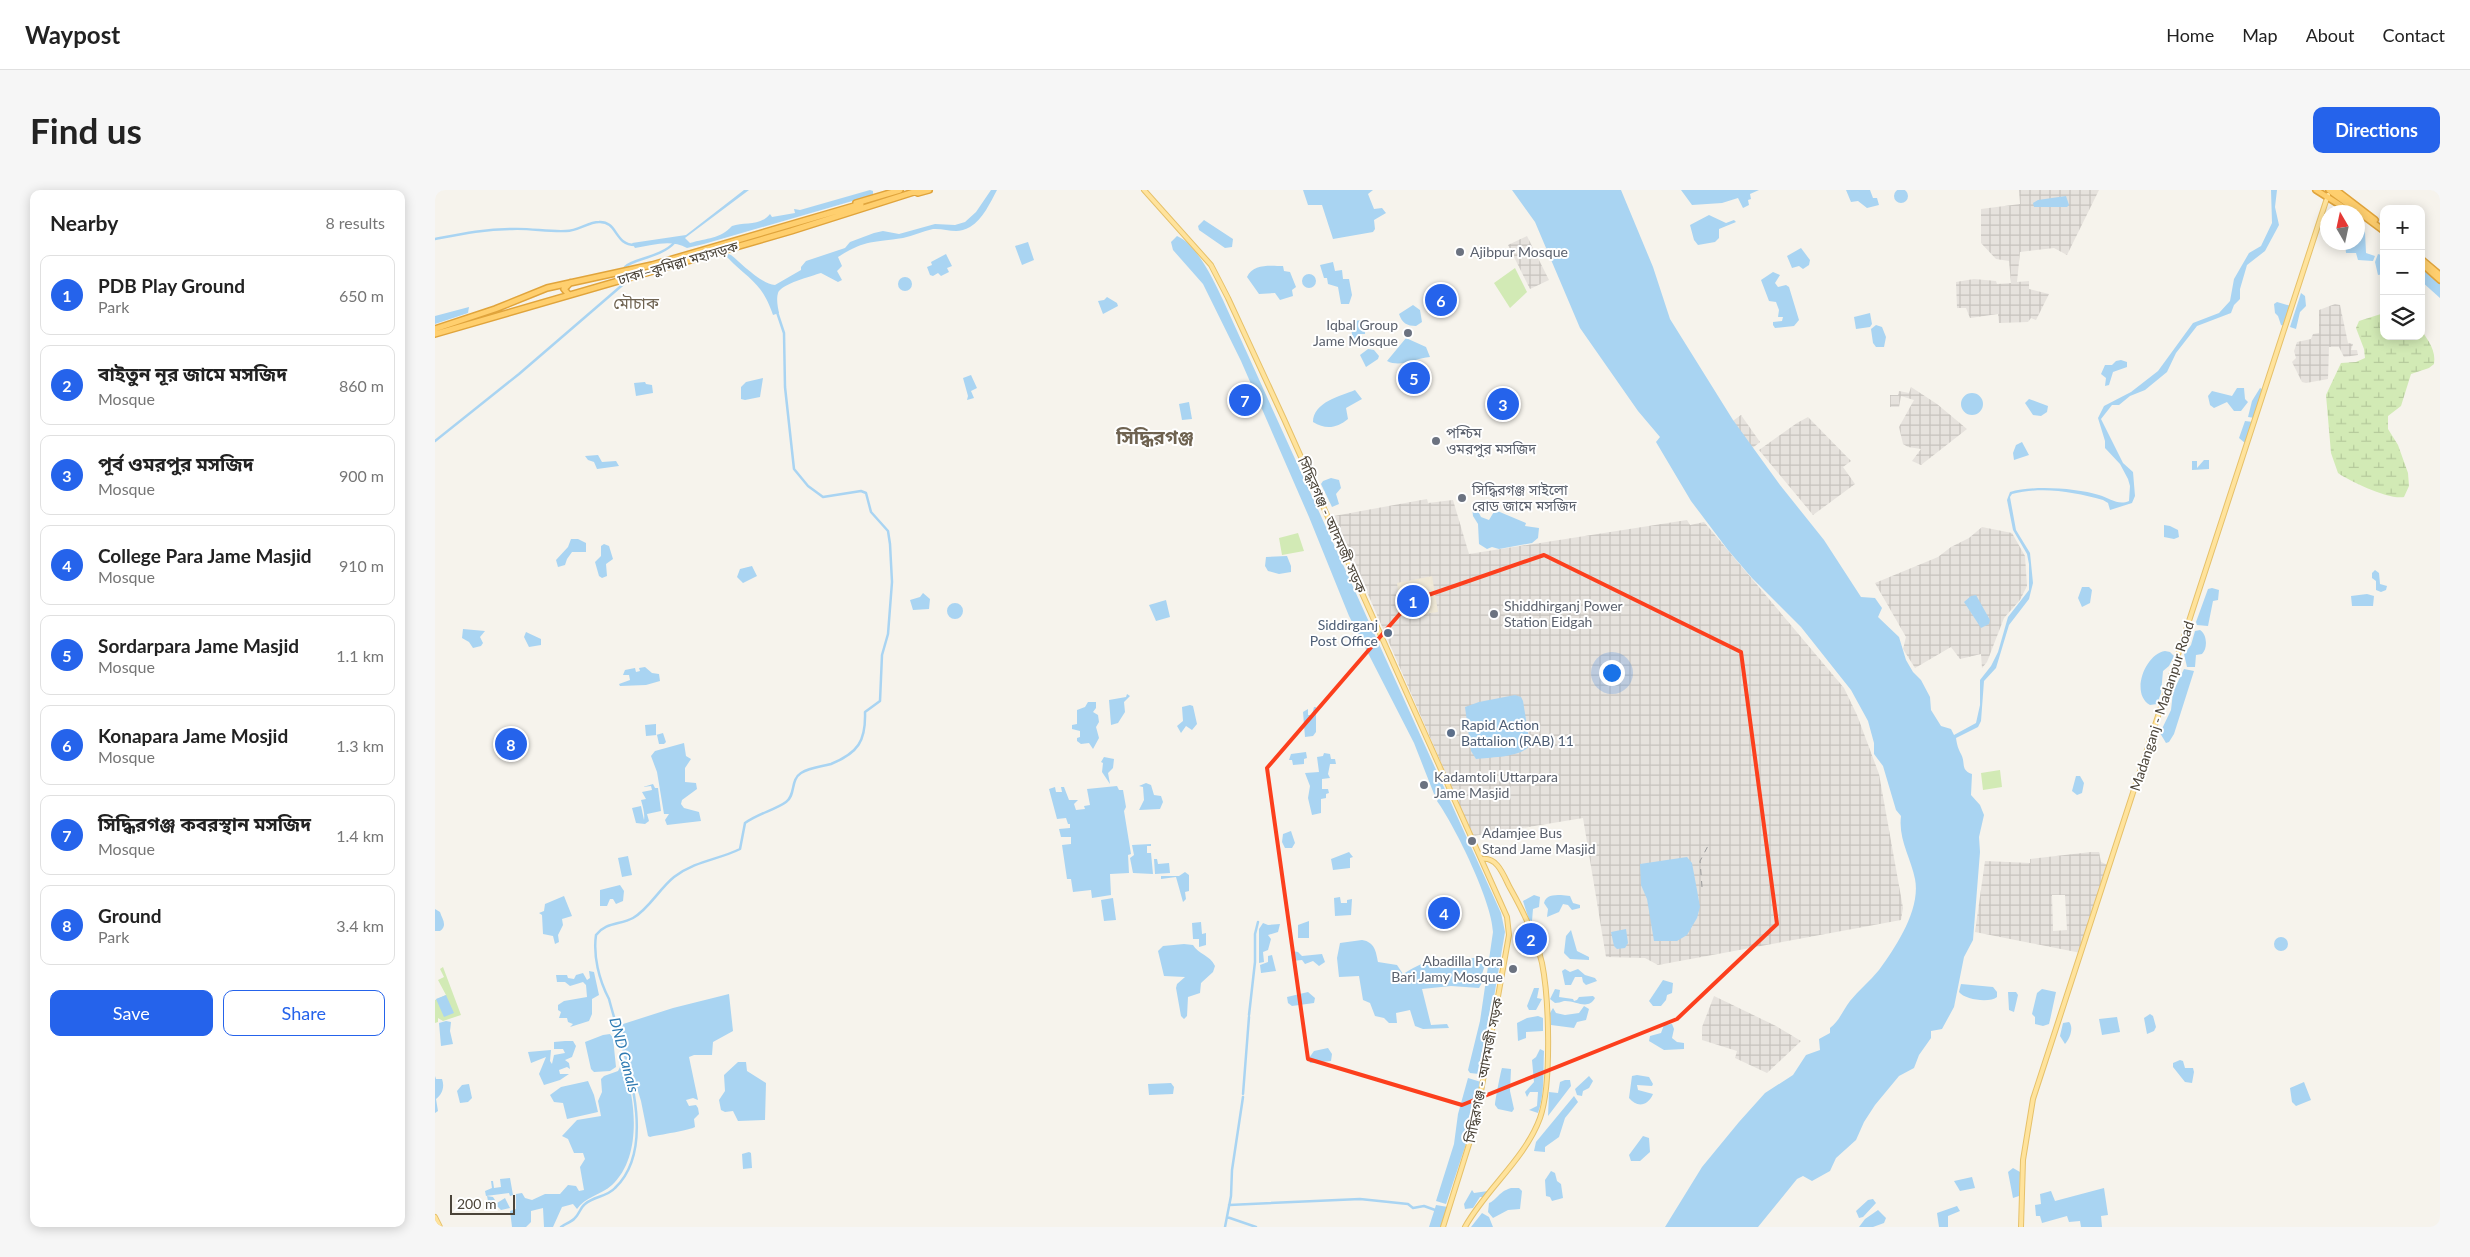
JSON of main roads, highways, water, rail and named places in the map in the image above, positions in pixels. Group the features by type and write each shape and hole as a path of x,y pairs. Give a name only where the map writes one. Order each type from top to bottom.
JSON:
{"highway":[{"path":"843,211 900,190"},
{"name":"ঢাকা–কুমিল্লা মহাসড়ক","path":"435,334 569,296 910,190"},
{"name":"ঢাকা–কুমিল্লা মহাসড়ক","path":"435,329 495,309 547,288 661,263 920,190"},
{"path":"843,211 853,213 929,190"},
{"path":"2316,190 2341,205"},
{"path":"2330,190 2349,205"},
{"path":"2335,190 2380,226"},
{"path":"2342,190 2348,200"},
{"path":"2365,218 2380,227"},
{"path":"2425,262 2440,275"},
{"path":"2425,267 2440,280"},
{"path":"569,296 564,289 572,282"},
{"path":"547,288 553,291 551,300"}],"main road":[{"name":"সিদ্ধিরগঞ্জ - আদমজী সড়ক","path":"1144,190 1211,265 1228,298 1504,908 1509,930 1475,1125 1443,1227"},
{"name":"Madanganj - Madanpur Road","path":"2021,1227 2024,1152 2033,1099 2330,190"},
{"path":"1465,1227 1535,1128 1543,1108 1546,1082 1546,1017 1541,962 1526,917 1504,876 1494,861 1488,858 1482,859"},
{"path":"435,1218 438,1225"}],"water":[{"path":"1898,189 1904,189 1908,196 1904,203 1898,203 1894,199 1894,193"},
{"path":"744,190 749,190 685,238 690,243 713,238 732,226 762,220 770,214 772,217 795,213 794,209 800,210 870,190 873,191 873,195 687,248 668,243 635,248 632,243 686,235"},
{"path":"991,190 997,190 982,215 970,227 961,231 933,229 907,237 863,244 856,247 838,257 842,266 837,271 842,280 838,282 821,273 785,286 778,293 779,313 773,315 769,304 759,288 727,257 728,254 731,255 758,277 769,284 775,285 801,270 806,261 845,248 850,242 874,233 883,231 899,234 935,224 955,225 965,222 976,212"},
{"path":"1303,190 1373,190 1368,194 1374,209 1382,208 1386,213 1374,220 1375,229 1373,232 1333,239 1322,205 1308,205"},
{"path":"1512,190 1621,190 1653,267 1670,319 1733,420 1780,485 1824,540 1861,597 1875,598 1882,608 1878,617 1899,637 1906,660 1913,672 1921,680 1930,697 1931,710 1941,726 1951,729 1954,735 1976,723 1980,705 1980,680 1991,666 1998,652 2008,617 2029,590 2029,564 2027,554 2013,530 2007,500 2010,492 2042,488 2067,489 2103,496 2121,503 2129,501 2130,486 2128,479 2120,464 2105,448 2105,441 2098,418 2104,406 2131,392 2158,371 2193,323 2219,313 2230,301 2234,279 2249,253 2261,246 2272,223 2271,190 2277,190 2275,207 2279,225 2265,251 2247,265 2240,289 2240,299 2234,305 2231,313 2197,326 2176,353 2167,372 2145,390 2130,396 2119,405 2112,405 2101,419 2123,463 2133,472 2135,496 2132,503 2110,510 2108,503 2103,500 2070,492 2047,490 2012,494 2010,497 2016,530 2030,553 2033,583 2029,599 2009,625 1996,668 1984,681 1981,721 1978,727 1956,738 1965,768 1972,774 1971,795 1980,805 1984,815 1979,837 1980,852 1973,940 1964,957 1954,1007 1942,1029 1931,1031 1931,1038 1919,1055 1914,1068 1899,1076 1875,1105 1864,1122 1856,1140 1836,1158 1830,1171 1812,1181 1803,1176 1797,1179 1758,1227 1665,1227 1702,1167 1739,1122 1765,1093 1793,1075 1806,1055 1820,1050 1819,1039 1830,1033 1830,1028 1850,1001 1879,970 1893,950 1911,915 1916,891 1913,871 1901,833 1901,816 1896,810 1883,766 1874,754 1874,743 1868,721 1851,690 1801,627 1752,578 1728,550 1691,501 1656,442 1660,437 1638,411 1580,328 1535,222"},
{"path":"1681,190 1759,190 1750,194 1749,205 1743,208 1738,198 1722,203 1692,205"},
{"path":"1846,190 1870,190 1873,198 1877,198 1879,205 1867,208 1858,201 1851,202"},
{"path":"2066,196 2069,205 2067,207 2034,207 2033,203 2038,200"},
{"path":"1709,215 1726,223 1734,220 1736,222 1719,229 1719,238 1715,242 1698,245 1694,240 1690,225"},
{"path":"1204,220 1233,239 1232,247 1225,248 1199,230 1198,226"},
{"path":"2365,232 2366,253 2375,256 2373,261 2358,260 2356,253 2346,253 2346,250 2365,250"},
{"path":"1177,236 1184,240 1198,255 1219,292 1501,913 1505,932 1482,1068 1479,1074 1470,1073 1468,1070 1480,1021 1493,932 1487,903 1463,846 1437,801 1439,798 1434,794 1414,743 1349,616 1309,517 1241,361 1203,284 1173,250 1171,242"},
{"path":"1028,242 1034,260 1022,265 1015,246"},
{"path":"1801,248 1810,260 1809,265 1803,269 1799,266 1792,268 1787,256"},
{"path":"946,254 952,266 947,268 949,272 941,276 938,273 933,276 930,275 927,267 932,265 931,262"},
{"path":"2378,254 2380,255 2380,275 2378,275 2375,262"},
{"path":"1333,262 1335,271 1342,270 1343,279 1349,279 1352,295 1349,304 1341,304 1338,287 1328,284 1327,278 1324,278 1320,265"},
{"path":"1283,266 1284,271 1290,272 1296,287 1292,290 1293,296 1280,300 1275,293 1259,294 1247,277 1253,269 1258,267"},
{"path":"2425,271 2440,284 2440,298 2425,285"},
{"path":"1773,272 1780,275 1775,283 1778,287 1786,285 1789,287 1799,320 1794,326 1775,328 1773,325 1773,322 1782,321 1783,317 1778,317 1779,310 1776,302 1769,301 1761,280"},
{"path":"1306,274 1312,274 1316,281 1312,288 1306,288 1302,284 1302,278"},
{"path":"902,277 908,277 912,284 908,291 902,291 898,287 898,281"},
{"path":"2301,293 2305,296 2306,306 2300,312 2296,329 2290,327"},
{"path":"1107,297 1117,303 1118,306 1103,314 1098,301 1104,300"},
{"path":"2277,302 2291,306 2284,326 2281,325 2275,313 2274,304"},
{"path":"1413,305 1420,310 1422,322 1416,326 1405,323 1399,314"},
{"path":"469,307 468,313 435,324 435,316"},
{"path":"1870,313 1872,324 1870,327 1856,329 1854,317"},
{"path":"1364,320 1365,334 1361,334 1357,339 1364,340 1365,343 1354,344 1350,324 1352,321"},
{"path":"1876,325 1882,327 1886,337 1884,347 1876,347 1873,343 1871,329"},
{"path":"1406,338 1426,347 1430,357 1403,363 1387,361"},
{"path":"1368,349 1374,350 1379,356 1378,359 1366,367 1360,355"},
{"path":"2116,361 2127,362 2127,367 2113,372 2109,385 2105,386 2106,378 2101,374 2105,365 2112,365"},
{"path":"971,375 977,388 971,391 974,398 967,400 968,396 963,378"},
{"path":"763,378 760,397 741,399 741,387 746,382"},
{"path":"645,382 652,385 653,393 636,396 634,383"},
{"path":"2237,388 2244,388 2245,399 2248,402 2241,411 2234,411 2227,402 2214,408 2210,405 2208,396 2212,391 2232,396"},
{"path":"2260,388 2264,390 2255,418 2248,417 2252,401"},
{"path":"1355,390 1362,399 1346,408 1348,419 1331,427 1318,425 1313,422 1314,415 1323,405 1336,397"},
{"path":"1972,393 1980,396 1983,404 1980,412 1972,415 1964,412 1961,404 1964,396"},
{"path":"2029,399 2048,406 2047,412 2041,416 2033,415 2025,403"},
{"path":"1189,402 1192,419 1182,420 1179,404"},
{"path":"2245,421 2253,422 2245,443 2239,438"},
{"path":"2022,442 2029,455 2014,460 2013,453 2016,445"},
{"path":"598,455 602,462 616,461 619,466 597,469 594,462 588,460 585,456"},
{"path":"2204,460 2209,460 2209,469 2192,470 2192,461 2197,461 2197,468"},
{"path":"1331,478 1339,480 1341,488 1336,494 1339,504 1332,507 1321,484 1323,481"},
{"path":"1475,505 1481,517 1489,520 1495,510 1526,523 1525,526 1539,528 1538,538 1532,543 1499,549 1492,547 1487,549 1479,544 1478,524 1473,516 1472,506"},
{"path":"2164,525 2178,530 2179,537 2174,539 2164,537"},
{"path":"571,539 578,539 586,543 586,552 572,552 565,565 558,567 556,560 568,547"},
{"path":"604,544 609,546 613,559 606,564 607,576 602,578 599,576 595,562 601,556 601,546"},
{"path":"1287,556 1291,572 1279,574 1268,571 1265,566 1266,557"},
{"path":"752,566 757,576 743,583 737,577 740,569"},
{"path":"2375,570 2379,573 2380,584 2387,586 2386,590 2381,592 2376,590 2376,581 2372,578 2372,573"},
{"path":"2082,587 2089,587 2092,590 2090,603 2082,607 2078,598"},
{"path":"2208,589 2219,590 2218,600 2213,601 2208,626 2197,625 2196,622"},
{"path":"923,593 930,599 929,609 913,610 910,600 920,597"},
{"path":"2367,594 2374,596 2373,606 2352,606 2351,596"},
{"path":"1976,595 1990,620 1989,624 1981,628 1964,602 1971,596"},
{"path":"1166,600 1170,617 1156,621 1149,605"},
{"path":"952,603 958,603 963,608 961,617 952,619 947,614 947,608"},
{"path":"463,629 485,631 480,637 483,643 481,646 473,648 469,642 462,638"},
{"path":"2200,630 2205,638 2206,645 2204,651 2202,654 2196,655 2195,667 2187,667 2184,654 2191,645 2195,631"},
{"path":"526,632 541,639 541,645 529,647 524,637"},
{"path":"2165,651 2170,652 2174,656 2169,666 2163,671 2161,693 2157,704 2150,705 2144,700 2141,692 2143,675 2151,659"},
{"path":"645,667 652,673 659,674 660,681 646,685 620,686 619,684 630,680 629,675 623,675 625,670 635,668 636,672 640,671 639,668"},
{"path":"2184,669 2194,671 2174,734 2169,742 2166,743 2160,733 2171,710 2173,692"},
{"path":"1127,694 1130,696 1124,702 1125,712 1118,723 1111,725 1109,700 1126,697"},
{"path":"1515,695 1521,697 1523,701 1530,745 1513,755 1476,759 1471,751 1465,707 1479,702"},
{"path":"1088,702 1096,702 1096,708 1093,712 1098,715 1099,722 1096,727 1099,738 1093,749 1089,743 1081,744 1077,741 1077,738 1080,737 1080,731 1072,729 1072,725 1077,724 1077,710 1085,707"},
{"path":"1193,706 1197,724 1192,730 1186,726 1181,733 1177,726 1183,721 1182,707"},
{"path":"1314,707 1316,707 1316,732 1313,736 1305,737 1303,712 1308,709 1308,715 1312,715"},
{"path":"656,724 656,735 663,733 666,742 664,744 659,744 657,735 646,736 645,725"},
{"path":"684,743 686,756 691,759 685,768 685,782 696,783 697,789 682,800 681,804 684,808 699,812 701,821 667,825 665,820 669,814 664,814 657,772 651,756 655,751"},
{"path":"1306,752 1307,758 1304,759 1304,764 1293,765 1292,760 1289,760 1291,754"},
{"path":"1324,753 1330,754 1331,759 1335,759 1336,764 1330,764 1328,774 1330,778 1322,779 1322,789 1328,789 1329,793 1326,794 1326,798 1321,799 1321,813 1312,815 1308,798 1310,786 1305,773 1319,772 1317,757 1323,756"},
{"path":"1104,757 1114,759 1113,768 1108,773 1110,784 1102,772 1103,763 1101,762"},
{"path":"2076,776 2080,776 2084,783 2082,793 2077,795 2072,791"},
{"path":"1146,783 1151,785 1154,795 1161,796 1163,802 1160,809 1139,810 1144,800 1143,787 1139,786"},
{"path":"653,784 655,788 658,788 661,811 647,814 649,821 645,824 636,823 632,808 641,806 644,820 641,800 646,799 642,792 652,790 651,786 643,787"},
{"path":"1117,786 1119,790 1123,790 1126,807 1124,811 1131,854 1128,855 1129,873 1110,874 1111,895 1092,898 1091,890 1073,892 1071,879 1067,879 1062,845 1071,844 1071,837 1061,837 1059,829 1070,828 1070,824 1068,824 1066,818 1057,819 1049,789 1055,787 1056,792 1062,792 1061,787 1064,787 1069,800 1078,800 1074,804 1076,810 1085,809 1084,806 1090,805 1087,789"},
{"path":"1291,831 1295,843 1292,848 1285,848 1282,842 1283,834"},
{"path":"1151,844 1151,846 1147,846 1147,853 1151,853 1153,874 1133,873 1130,858 1134,855 1132,845"},
{"path":"1349,852 1353,857 1350,858 1350,868 1333,870 1331,859"},
{"path":"628,856 632,875 622,877 618,858"},
{"path":"1687,857 1692,863 1700,907 1697,918 1687,935 1677,941 1654,941 1647,899 1641,885 1640,864"},
{"path":"1154,859 1157,859 1158,864 1169,863 1170,873 1155,874"},
{"path":"1185,872 1189,875 1189,891 1185,892 1186,899 1183,902 1176,877 1161,879 1161,876 1179,876"},
{"path":"620,885 624,891 623,901 616,904 613,899 610,899 607,906 600,906 600,890"},
{"path":"1534,895 1540,897 1539,907 1533,909 1532,921 1529,920 1523,901"},
{"path":"1561,895 1570,896 1573,903 1580,905 1580,908 1572,910 1568,905 1563,904 1559,912 1547,917 1548,909 1544,903 1546,898"},
{"path":"564,896 572,916 562,919 563,925 558,935 559,942 555,944 553,936 543,934 542,915 539,913 544,911 545,904"},
{"path":"1340,897 1341,903 1347,903 1347,900 1352,899 1351,915 1335,916 1334,898"},
{"path":"1113,898 1116,920 1104,921 1101,900"},
{"path":"435,909 440,912 444,922 444,926 440,931 435,931"},
{"path":"1309,921 1309,938 1298,938 1298,925"},
{"path":"1201,922 1202,934 1206,933 1206,945 1199,947 1199,939 1193,939 1192,923"},
{"path":"1263,923 1268,925 1280,924 1278,932 1268,935 1271,939 1268,950 1263,952 1264,962 1259,963 1259,929"},
{"path":"1626,929 1628,943 1625,948 1617,949 1614,946 1611,932"},
{"path":"1571,930 1577,951 1589,957 1589,960 1570,959 1564,953 1566,936"},
{"path":"2278,937 2284,937 2288,944 2284,951 2278,951 2274,947 2274,941"},
{"path":"1362,940 1372,945 1378,962 1397,965 1403,974 1427,963 1437,963 1441,966 1453,960 1484,957 1486,962 1482,974 1483,981 1479,988 1451,986 1422,989 1431,1025 1447,1024 1449,1028 1423,1029 1415,1026 1410,1010 1396,1013 1397,1023 1389,1023 1384,1018 1375,1016 1370,1003 1363,1000 1359,976 1339,977 1337,958 1340,943"},
{"path":"1193,945 1210,959 1215,966 1213,972 1201,983 1200,993 1188,997 1187,1016 1184,1019 1181,1016 1176,988 1177,984 1185,977 1164,976 1158,951 1163,946"},
{"path":"1292,951 1298,952 1302,956 1322,954 1325,962 1319,966 1313,961 1305,964 1302,960 1292,961"},
{"path":"1272,955 1276,971 1261,973 1260,965 1268,962 1268,956"},
{"path":"1565,969 1570,972 1578,969 1597,981 1586,985 1582,977 1575,977 1571,985 1565,985 1562,971"},
{"path":"589,971 594,972 599,995 592,999 592,1014 589,1021 570,1027 573,1024 568,1022 567,1018 559,1018 561,1012 558,1010 558,1005 564,1001 587,997 586,985 583,982 570,986 565,982 557,982 556,975 567,975 568,978 574,979 576,975 583,973 587,980 590,978"},
{"path":"1663,980 1673,983 1672,993 1667,995 1666,1000 1661,1006 1653,1006 1649,1001"},
{"path":"1961,984 1993,987 1997,992 1997,997 1983,1000 1966,997 1959,992"},
{"path":"1534,988 1539,988 1537,998 1542,999 1536,1010 1529,1010 1527,1006"},
{"path":"1555,989 1560,990 1559,997 1573,999 1574,1001 1579,997 1593,996 1595,998 1589,1004 1568,1001 1555,1003 1550,999"},
{"path":"2042,989 2056,992 2049,1024 2043,1026 2035,1024 2035,1017 2032,1014 2037,993"},
{"path":"1308,992 1315,998 1314,1003 1292,1006 1288,1003 1287,997"},
{"path":"2008,992 2016,992 2018,995 2014,1012 2009,1010"},
{"path":"729,994 733,1031 713,1042 712,1055 694,1055 689,1057 698,1100 693,1098 686,1100 689,1106 696,1105 698,1108 699,1114 694,1119 695,1127 648,1136 641,1101 620,1033 620,1025 673,1008"},
{"path":"446,995 454,1013 444,1017 436,999"},
{"path":"1584,1006 1589,1009 1586,1020 1577,1022 1574,1028 1551,1025 1550,1013 1553,1008 1556,1013 1565,1015 1579,1013"},
{"path":"2150,1014 2153,1016 2156,1027 2154,1031 2147,1034 2144,1018"},
{"path":"1538,1016 1543,1018 1543,1031 1526,1032 1526,1038 1518,1041 1517,1023 1527,1018"},
{"path":"2117,1017 2120,1032 2102,1035 2099,1019"},
{"path":"451,1022 450,1031 453,1044 441,1046 439,1023"},
{"path":"2069,1022 2071,1033 2065,1044 2060,1036 2063,1023"},
{"path":"1672,1024 1674,1029 1672,1038 1677,1042 1684,1043 1684,1049 1664,1050 1649,1041 1650,1036 1661,1033 1664,1025"},
{"path":"610,1034 613,1038 616,1067 610,1071 594,1072 591,1069 585,1042"},
{"path":"573,1041 576,1046 572,1057 565,1060 569,1063 570,1069 567,1067 559,1070 560,1074 569,1074 560,1080 544,1085 539,1074 546,1057 531,1063 528,1052 551,1050 550,1061 552,1064 554,1055 565,1053 563,1049 554,1049 554,1042"},
{"path":"1328,1048 1332,1054 1331,1061 1310,1063 1309,1058 1314,1051"},
{"path":"1540,1049 1544,1051 1544,1074 1542,1098 1538,1113 1529,1110 1537,1106 1538,1092 1530,1092 1527,1097 1525,1092 1534,1082 1532,1060"},
{"path":"2180,1060 2183,1061 2185,1068 2193,1068 2192,1083 2185,1082 2173,1067 2173,1063"},
{"path":"738,1062 746,1062 747,1071 766,1083 765,1120 738,1121 733,1111 725,1112 721,1110 719,1100 725,1091 724,1075"},
{"path":"621,1065 624,1067 628,1081 634,1128 628,1160 622,1173 612,1185 584,1202 577,1209 573,1204 562,1207 553,1227 544,1227 543,1208 531,1211 531,1222 526,1227 512,1227 510,1211 516,1209 516,1194 522,1193 525,1198 532,1200 545,1194 560,1194 568,1185 576,1186 579,1191 584,1190 580,1167 585,1159 583,1153 574,1153 568,1139 562,1136 577,1120 601,1116 598,1101 602,1092 601,1079 618,1071"},
{"path":"1502,1068 1511,1069 1510,1091 1514,1109 1512,1112 1498,1109 1495,1105"},
{"path":"435,1076 436,1079 442,1079 443,1088 436,1099 438,1111 435,1113"},
{"path":"1589,1076 1593,1081 1589,1088 1583,1091 1582,1096 1577,1095 1575,1089"},
{"path":"1632,1076 1649,1077 1653,1084 1652,1086 1637,1085 1638,1090 1653,1094 1648,1101 1642,1104 1635,1103 1629,1098"},
{"path":"1468,1078 1481,1082 1468,1138 1446,1204 1436,1201 1454,1144 1458,1114"},
{"path":"1570,1080 1571,1086 1548,1116 1549,1092 1558,1093 1560,1082"},
{"path":"588,1081 598,1112 567,1119 563,1103 554,1102 550,1095 561,1087"},
{"path":"2304,1082 2311,1100 2296,1106 2292,1102 2290,1088"},
{"path":"1171,1083 1174,1087 1173,1094 1149,1095 1148,1084"},
{"path":"469,1084 472,1098 468,1102 460,1103 457,1091 462,1085"},
{"path":"1574,1096 1578,1102 1565,1118 1559,1137 1545,1147 1545,1152 1534,1151 1536,1142"},
{"path":"1643,1136 1649,1138 1650,1152 1640,1161 1631,1161 1629,1155"},
{"path":"751,1153 752,1168 743,1169 742,1154"},
{"path":"2013,1168 2020,1172 2019,1196 2013,1198 2008,1172"},
{"path":"1551,1171 1555,1173 1557,1181 1561,1184 1563,1198 1552,1201 1550,1197 1546,1196 1545,1180"},
{"path":"1972,1177 1975,1188 1960,1191 1954,1181"},
{"path":"510,1178 513,1195 510,1196 509,1193 486,1196 485,1191 492,1188 491,1181 493,1181 494,1188 501,1187 500,1179"},
{"path":"1511,1188 1519,1188 1522,1191 1520,1209 1508,1210 1493,1218 1488,1212 1489,1203"},
{"path":"2104,1188 2108,1215 2101,1216 2102,1227 2081,1227 2080,1221 2069,1222 2067,1216 2042,1223 2040,1216 2036,1216 2035,1205 2041,1204 2040,1194 2051,1191 2055,1201"},
{"path":"1472,1190 1474,1193 1488,1191 1485,1197 1480,1197 1473,1208 1465,1209 1464,1204"},
{"path":"487,1196 493,1197 497,1203 505,1198 510,1208 501,1210 498,1207 486,1211 484,1203 488,1201"},
{"path":"1873,1199 1876,1203 1863,1217 1859,1218 1856,1211 1868,1200"},
{"path":"1436,1205 1448,1207 1441,1227 1429,1227"},
{"path":"1957,1206 1960,1211 1948,1216 1948,1227 1939,1227 1937,1213"},
{"path":"1878,1210 1886,1218 1884,1223 1873,1227 1859,1227 1865,1219"},
{"path":"1482,1213 1489,1217 1493,1227 1471,1227"}],"waterway":[{"path":"435,239 502,229 570,231 599,222 610,225 623,241 635,245"},
{"path":"625,267 628,264 662,252 675,242"},
{"path":"435,441 519,374 627,281"},
{"name":"DND Canals","path":"561,1227 574,1219 589,1201 615,1188 628,1169 635,1147 637,1122 634,1096 622,1044 598,968 595,951 596,935 604,928 639,914 674,877 683,871 740,849 745,823 786,802 791,796 795,780 801,773 840,760 859,745 864,731 865,712 880,701 882,655 888,634 892,582 888,531 871,512 866,493 861,491 823,497 808,486 794,469 785,387 784,333 777,312"},
{"path":"1249,1015 1255,962 1255,934 1258,922"},
{"path":"1243,1094 1249,1017"},
{"path":"1225,1227 1231,1196 1232,1170 1243,1097"},
{"path":"1229,1205 1360,1199 1408,1204 1413,1208 1424,1206 1438,1211"},
{"path":"1227,1217 1256,1227"}],"railway":[{"path":"1702,887 1700,861 1709,844"}],"place":[{"name":"Ajibpur Mosque","path":"1460,252"},
{"name":"Konapara Jame Mosjid","path":"1441,300"},
{"name":"Iqbal Group Jame Mosque","path":"1408,333"},
{"name":"Sordarpara Jame Masjid","path":"1414,378"},
{"name":"সিদ্ধিরগঞ্জ কবরস্থান মসজিদ","path":"1245,400"},
{"name":"পূর্ব ওমরপুর মসজিদ","path":"1503,404"},
{"name":"পশ্চিম ওমরপুর মসজিদ","path":"1436,441"},
{"name":"সিদ্ধিরগঞ্জ সাইলো রোড জামে মসজিদ","path":"1462,498"},
{"name":"PDB Play Ground","path":"1413,601"},
{"name":"Shiddhirganj Power Station Eidgah","path":"1494,614"},
{"name":"Siddirganj Post Office","path":"1388,633"},
{"name":"Rapid Action Battalion (RAB) 11","path":"1451,733"},
{"name":"Ground","path":"511,744"},
{"name":"Kadamtoli Uttarpara Jame Masjid","path":"1424,785"},
{"name":"Adamjee Bus Stand Jame Masjid","path":"1472,841"},
{"name":"College Para Jame Masjid","path":"1444,913"},
{"name":"বাইতুন নূর জামে মসজিদ","path":"1531,939"},
{"name":"Abadilla Pora Bari Jamy Mosque","path":"1513,969"}],"district":[{"name":"মৌচাক","path":"636,303"},
{"name":"সিদ্ধিরগঞ্জ","path":"1155,437"}]}
